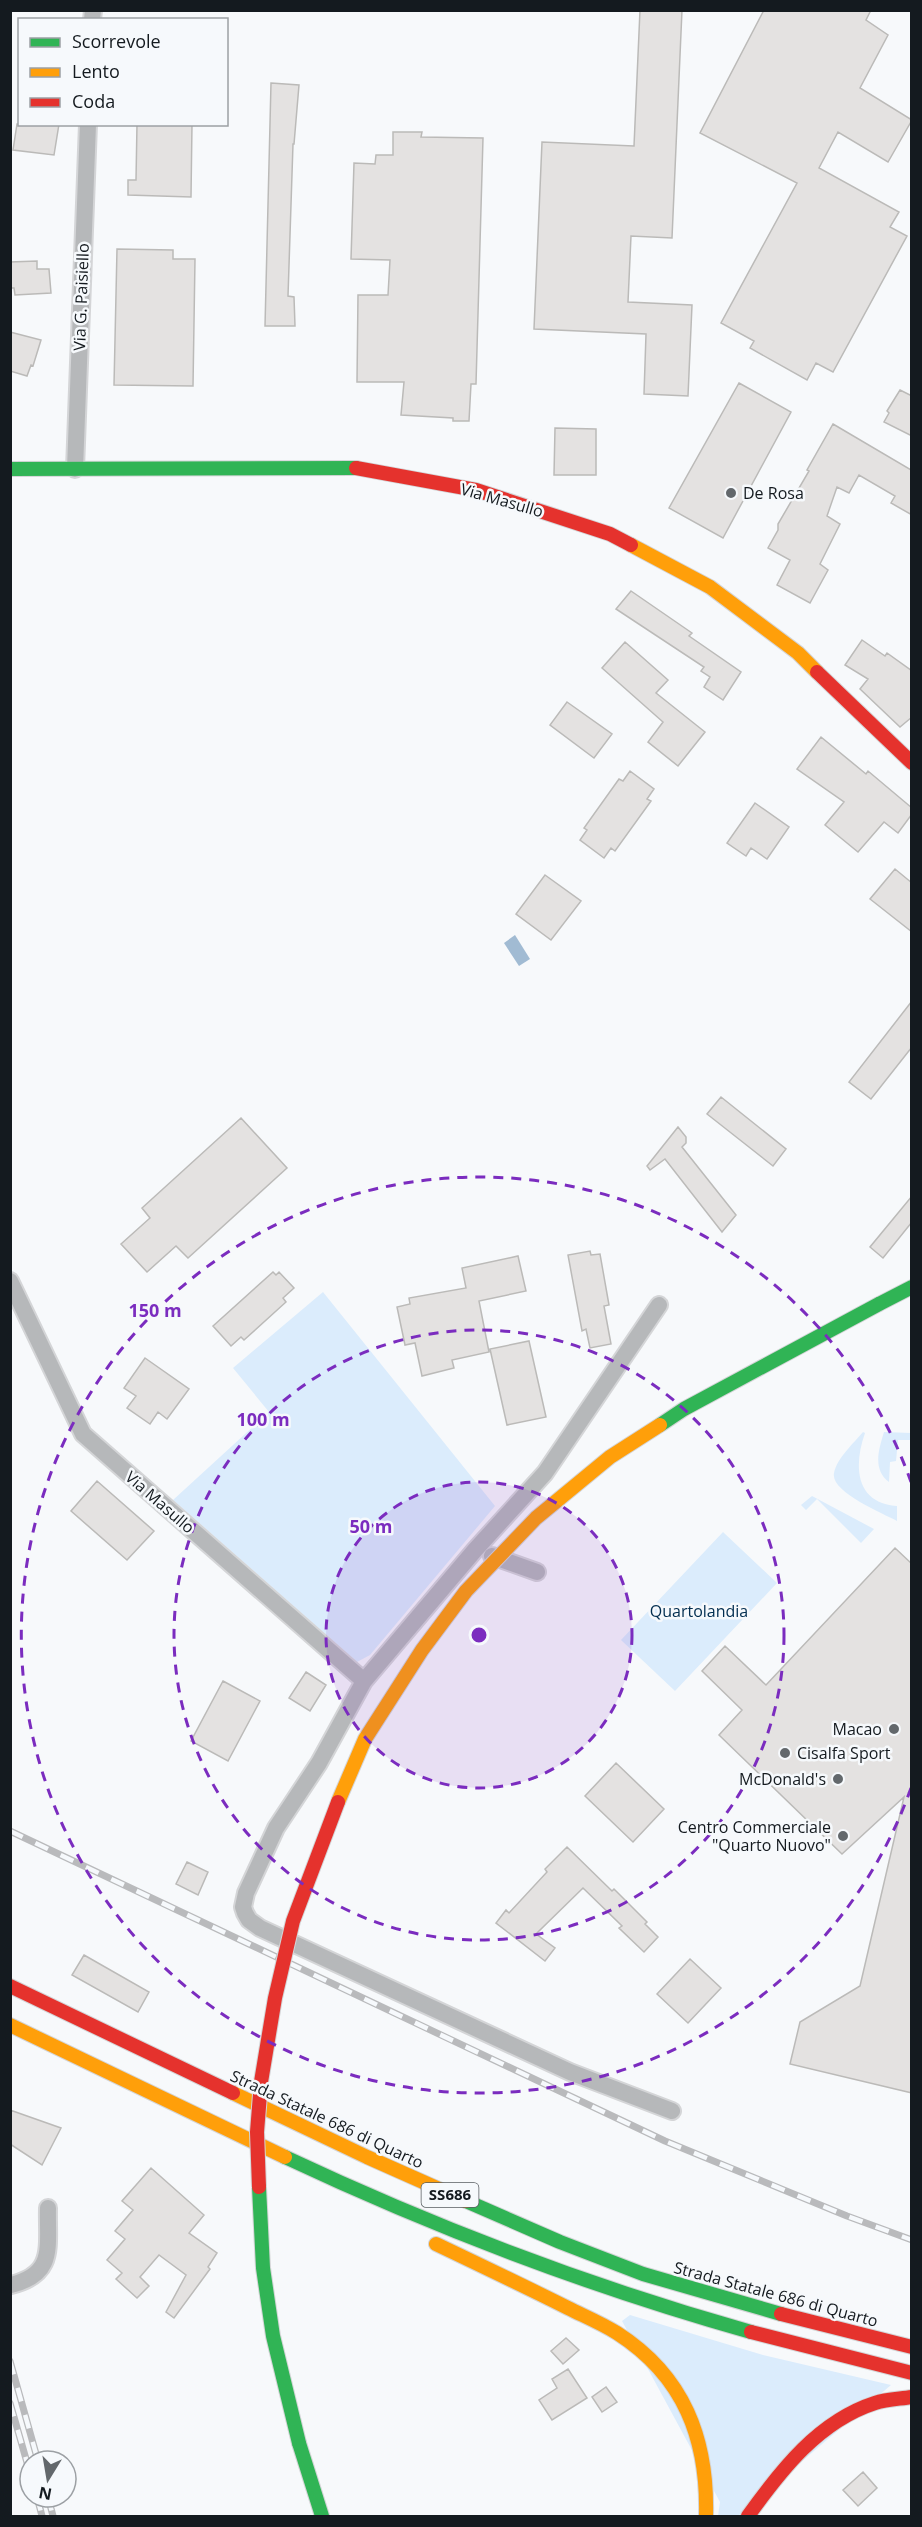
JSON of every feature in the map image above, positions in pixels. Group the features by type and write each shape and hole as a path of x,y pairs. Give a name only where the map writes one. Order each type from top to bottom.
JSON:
{"main road":[{"name":"Via Masullo","path":"10,469 361,468 476,490 610,534 710,587 798,653 912,763"},
{"path":"322,2517 285,2394 273,2336 263,2268 257,2132 261,2082 275,1998 293,1921 330,1819 365,1739 422,1650 466,1591 536,1518 610,1457 684,1409 912,1287"},
{"name":"Strada Statale 686 di Quarto","path":"10,1986 367,2157 560,2242 643,2274 728,2300 813,2324 912,2347"},
{"name":"SS686","path":"10,2025 384,2202 466,2236 629,2296 764,2337 912,2373"},
{"path":"384,2202 424,2237 615,2332 654,2363 681,2397 696,2430 703,2452 707,2477 706,2517"},
{"path":"748,2517 798,2451 818,2433 848,2415 876,2403 912,2397"}],"street":[{"name":"Via G. Paisiello","path":"75,469 88,126"},
{"name":"Via Masullo","path":"10,1281 83,1434 364,1681"},
{"path":"659,1305 545,1473 475,1550 364,1681 318,1763 276,1828 244,1899 243,1907 249,1920 260,1928 570,2072 672,2111"},
{"path":"475,1550 537,1572"},
{"path":"11,2284 34,2277 43,2266 47,2252 48,2208"}],"green space":[{"path":"323,1292 495,1506 370,1655 357,1662 173,1500 269,1412 233,1368"},
{"path":"863,1432 865,1433 859,1457 861,1480 865,1490 872,1498 897,1506 897,1521 858,1501 835,1480 836,1467 846,1451"},
{"path":"884,1432 911,1433 911,1440 898,1440 896,1461 890,1462 889,1482 880,1471 878,1458"},
{"path":"812,1496 874,1529 861,1543 817,1499 806,1510 801,1505"},
{"name":"Quartolandia","path":"723,1532 777,1583 675,1691 621,1640"},
{"path":"630,2315 763,2355 891,2385 738,2516 718,2516 720,2502 622,2321"}],"shaded area":[{"path":"515,935 530,959 519,966 504,943"}],"building":[{"path":"640,10 682,10 672,238 631,236 628,302 692,305 688,396 644,394 646,334 534,329 542,142 634,146"},
{"path":"764,10 871,10 866,20 888,35 860,88 912,120 888,162 838,132 819,168 899,212 890,227 907,236 833,372 816,363 807,380 750,348 754,341 721,323 797,183 700,133"},
{"path":"271,83 299,85 293,144 288,296 294,297 295,326 265,326"},
{"path":"17,124 18,126 59,126 54,155 13,150"},
{"path":"137,126 192,126 191,197 128,195 128,180 136,180"},
{"path":"393,132 422,132 421,137 483,138 476,384 471,384 469,421 401,415 404,382 357,382 358,295 388,295 390,260 351,259 354,163 375,164 376,155 393,155"},
{"path":"117,249 173,250 173,259 195,259 193,386 114,385"},
{"path":"37,261 37,269 49,269 51,293 15,295 14,288 10,288 10,262"},
{"path":"10,332 41,340 33,366 31,365 27,376 10,371"},
{"path":"739,383 791,412 723,538 669,508"},
{"path":"900,390 912,396 912,436 884,422 889,413 887,411"},
{"path":"833,424 911,470 912,468 912,515 891,503 895,496 859,475 849,493 837,487 827,516 840,524 820,564 828,570 810,603 777,585 790,560 768,548 778,530 778,524"},
{"path":"555,428 596,429 596,475 554,475"},
{"path":"631,591 692,633 689,636 741,672 723,700 704,687 710,677 701,671 704,667 616,609"},
{"path":"862,640 885,656 887,653 912,671 912,717 900,727 860,689 868,679 845,665"},
{"path":"625,642 668,680 656,693 705,732 678,766 648,742 663,722 602,668"},
{"path":"567,702 612,734 594,758 550,725"},
{"path":"821,737 866,774 868,771 912,808 912,814 898,833 884,822 858,852 825,825 844,802 797,769"},
{"path":"630,771 654,789 647,799 651,801 615,851 611,848 604,858 580,840 587,830 584,828 619,779 623,781"},
{"path":"755,803 789,827 767,859 751,848 746,856 727,843"},
{"path":"895,869 912,883 912,932 870,899"},
{"path":"545,875 581,901 551,940 516,914"},
{"path":"912,1001 912,1047 871,1099 849,1082"},
{"path":"721,1097 786,1149 773,1166 707,1114"},
{"path":"241,1118 287,1168 188,1258 176,1246 147,1272 121,1244 150,1218 142,1208"},
{"path":"678,1127 686,1137 686,1143 682,1147 736,1215 722,1232 665,1159 650,1170 647,1166"},
{"path":"912,1196 912,1222 883,1258 870,1247"},
{"path":"590,1251 591,1255 600,1254 609,1305 604,1306 611,1344 590,1348 586,1329 582,1331 568,1255"},
{"path":"518,1256 526,1291 479,1301 489,1352 452,1360 454,1368 422,1376 415,1343 405,1345 397,1307 410,1304 409,1298 466,1288 462,1268"},
{"path":"273,1272 276,1275 279,1272 294,1288 283,1298 286,1302 244,1340 241,1337 231,1346 213,1326"},
{"path":"529,1341 546,1417 507,1425 490,1349"},
{"path":"145,1358 189,1389 167,1419 158,1412 150,1424 127,1408 136,1396 124,1388"},
{"path":"97,1481 154,1531 127,1560 71,1511"},
{"name":"Centro Commerciale \"Quarto Nuovo\"","path":"895,1548 912,1564 912,1789 909,1792 912,1792 912,2093 790,2064 800,2022 860,1986 904,1797 842,1854 719,1735 742,1710 702,1671 725,1646 766,1685"},
{"path":"306,1672 326,1685 310,1711 289,1698"},
{"path":"223,1681 260,1701 228,1761 191,1741"},
{"path":"616,1763 664,1809 633,1842 585,1796"},
{"path":"567,1847 612,1891 614,1889 647,1922 645,1924 658,1937 644,1952 619,1928 622,1926 583,1888 536,1934 555,1948 545,1961 496,1923 506,1910 509,1913 547,1872 545,1869"},
{"path":"187,1862 208,1872 198,1895 176,1884"},
{"path":"84,1955 149,1992 138,2012 72,1975"},
{"path":"690,1959 721,1988 688,2023 657,1994"},
{"path":"10,2110 61,2128 42,2165 10,2144"},
{"path":"151,2168 204,2215 189,2233 217,2253 208,2267 210,2269 174,2318 166,2312 186,2275 159,2255 140,2277 149,2286 137,2298 116,2279 122,2273 107,2260 125,2239 115,2231 133,2210 122,2201"},
{"path":"566,2338 579,2350 563,2364 551,2351"},
{"path":"568,2369 587,2398 552,2420 539,2400 557,2388 552,2379"},
{"path":"606,2387 617,2402 602,2412 592,2397"},
{"path":"863,2472 877,2488 858,2506 843,2490"}],"railway":[{"path":"10,1831 665,2141 847,2216 912,2240"},
{"path":"10,2361 35,2449"},
{"path":"10,2403 23,2449"},
{"path":"40,2509 42,2516"},
{"path":"51,2509 53,2516"}],"traffic: fast":[{"path":"10,469 356,468"},
{"path":"879,1304 912,1287"},
{"path":"660,1425 684,1409 879,1304"},
{"path":"285,2157 457,2232 573,2276 751,2332"},
{"path":"259,2187 263,2268 273,2336 299,2443"},
{"path":"466,2201 560,2242 643,2274 781,2314"},
{"path":"299,2443 322,2516"}],"traffic: slow":[{"path":"631,545 710,587 798,653 817,672"},
{"path":"338,1802 365,1739 422,1650 466,1591 536,1518 610,1457 660,1425"},
{"path":"10,2025 285,2157"},
{"path":"233,2093 466,2201"},
{"path":"436,2244 611,2329 640,2350 659,2369 675,2389 696,2436 702,2461 706,2516"}],"traffic: jam":[{"path":"356,468 476,490 610,534 631,545"},
{"path":"817,672 912,763"},
{"path":"259,2187 257,2132 261,2082 275,1998 293,1921 338,1802"},
{"path":"10,1986 233,2093"},
{"path":"781,2314 912,2347"},
{"path":"751,2332 912,2373"},
{"path":"748,2516 788,2465 803,2449 836,2422 875,2403 912,2397"}],"place":[{"name":"De Rosa","path":"731,493"},
{"name":"Macao","path":"894,1729"},
{"name":"Cisalfa Sport","path":"785,1753"},
{"name":"McDonald's","path":"838,1779"},
{"name":"Centro Commerciale \"Quarto Nuovo\"","path":"843,1836"}]}
